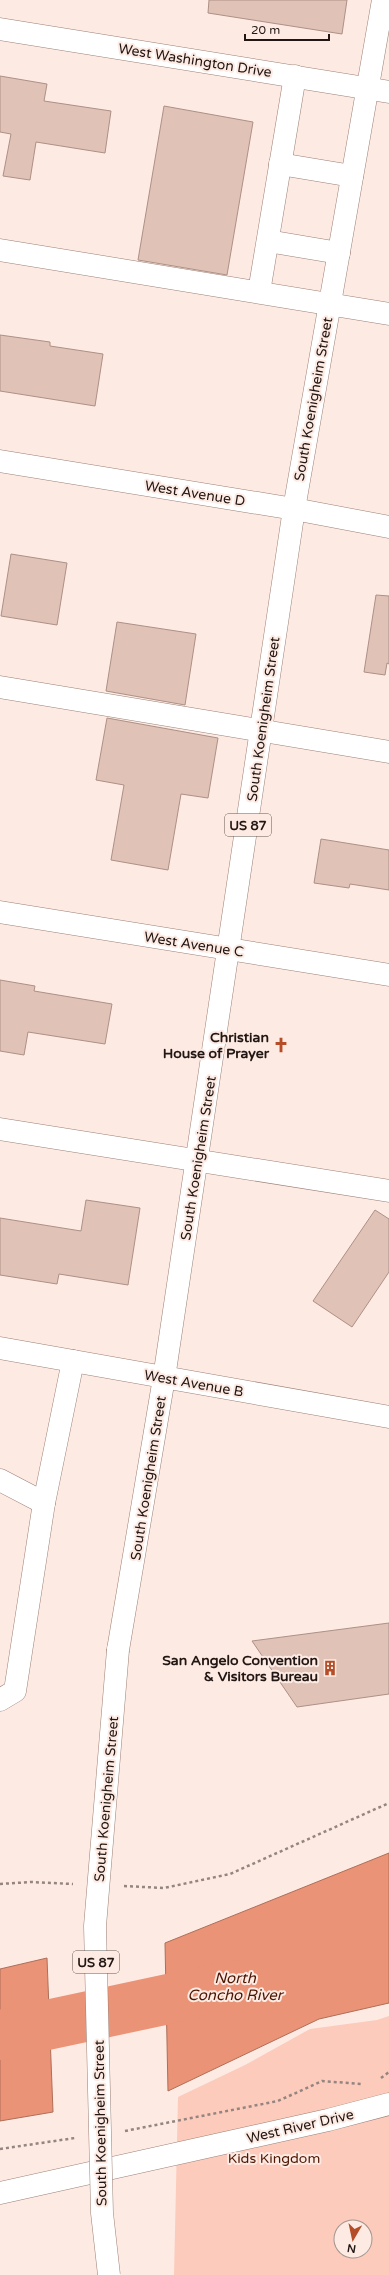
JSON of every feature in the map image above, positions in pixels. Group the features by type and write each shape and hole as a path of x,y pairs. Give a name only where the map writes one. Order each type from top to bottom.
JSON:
{"main road":[{"name":"South Koenigheim Street","path":"109,2275 102,2212 95,1926 118,1650 164,1378 294,509 352,176 379,90 383,0"},
{"name":"West Washington Drive","path":"0,29 379,90"},
{"path":"260,292 294,76"},
{"path":"280,164 352,176"},
{"path":"268,241 339,252"},
{"path":"0,250 389,314"},
{"name":"West Avenue D","path":"0,462 294,509 389,527"},
{"path":"0,687 389,752"},
{"name":"West Avenue C","path":"0,912 389,975"},
{"path":"0,1129 389,1191"},
{"name":"West Avenue B","path":"0,1348 389,1417"},
{"path":"0,1700 15,1691 44,1503 73,1361"},
{"path":"0,1480 44,1503"},
{"name":"West River Drive","path":"0,2193 328,2120 389,2104"}],"path":[{"path":"117,1886 164,1888 230,1874 389,1803"},
{"path":"0,1884 31,1882 78,1884"},
{"path":"378,2081 389,2072"},
{"path":"157,2126 278,2101 322,2081 365,2084"}],"green space":[{"name":"Kids Kingdom","path":"389,2016 389,2275 174,2275 178,2097 245,2065 310,2029 377,2020"}],"water":[{"name":"North Concho River","path":"389,1853 389,2003 319,2019 168,2091 165,1943"},
{"path":"47,1958 53,2112 0,2121 0,1969"}],"building":[{"path":"209,0 347,0 342,34 208,13"},
{"path":"0,76 47,84 44,101 111,111 105,153 36,142 30,180 3,176 11,134 0,132"},
{"path":"164,106 253,122 227,275 138,260"},
{"path":"0,335 50,342 50,346 103,354 95,406 0,391"},
{"path":"11,554 67,563 57,625 1,616"},
{"path":"376,595 389,596 389,664 387,663 385,675 364,672"},
{"path":"117,622 196,634 185,705 106,691"},
{"path":"107,718 218,738 208,798 181,794 168,870 111,860 124,785 96,780"},
{"path":"321,839 389,850 389,890 350,884 349,888 314,883"},
{"path":"0,980 35,986 34,991 112,1004 105,1044 28,1032 24,1055 0,1051"},
{"path":"86,1200 140,1208 128,1285 59,1274 57,1284 0,1275 0,1218 81,1231"},
{"path":"375,1210 389,1219 389,1272 352,1327 313,1301"},
{"name":"San Angelo Convention & Visitors Bureau","path":"389,1623 389,1694 297,1707 252,1641"}],"waterway":[{"name":"North Concho River","path":"0,2035 234,1985"}],"place":[{"name":"Christian House of Prayer","path":"281,1045"},
{"name":"San Angelo Convention & Visitors Bureau","path":"330,1668"}]}
